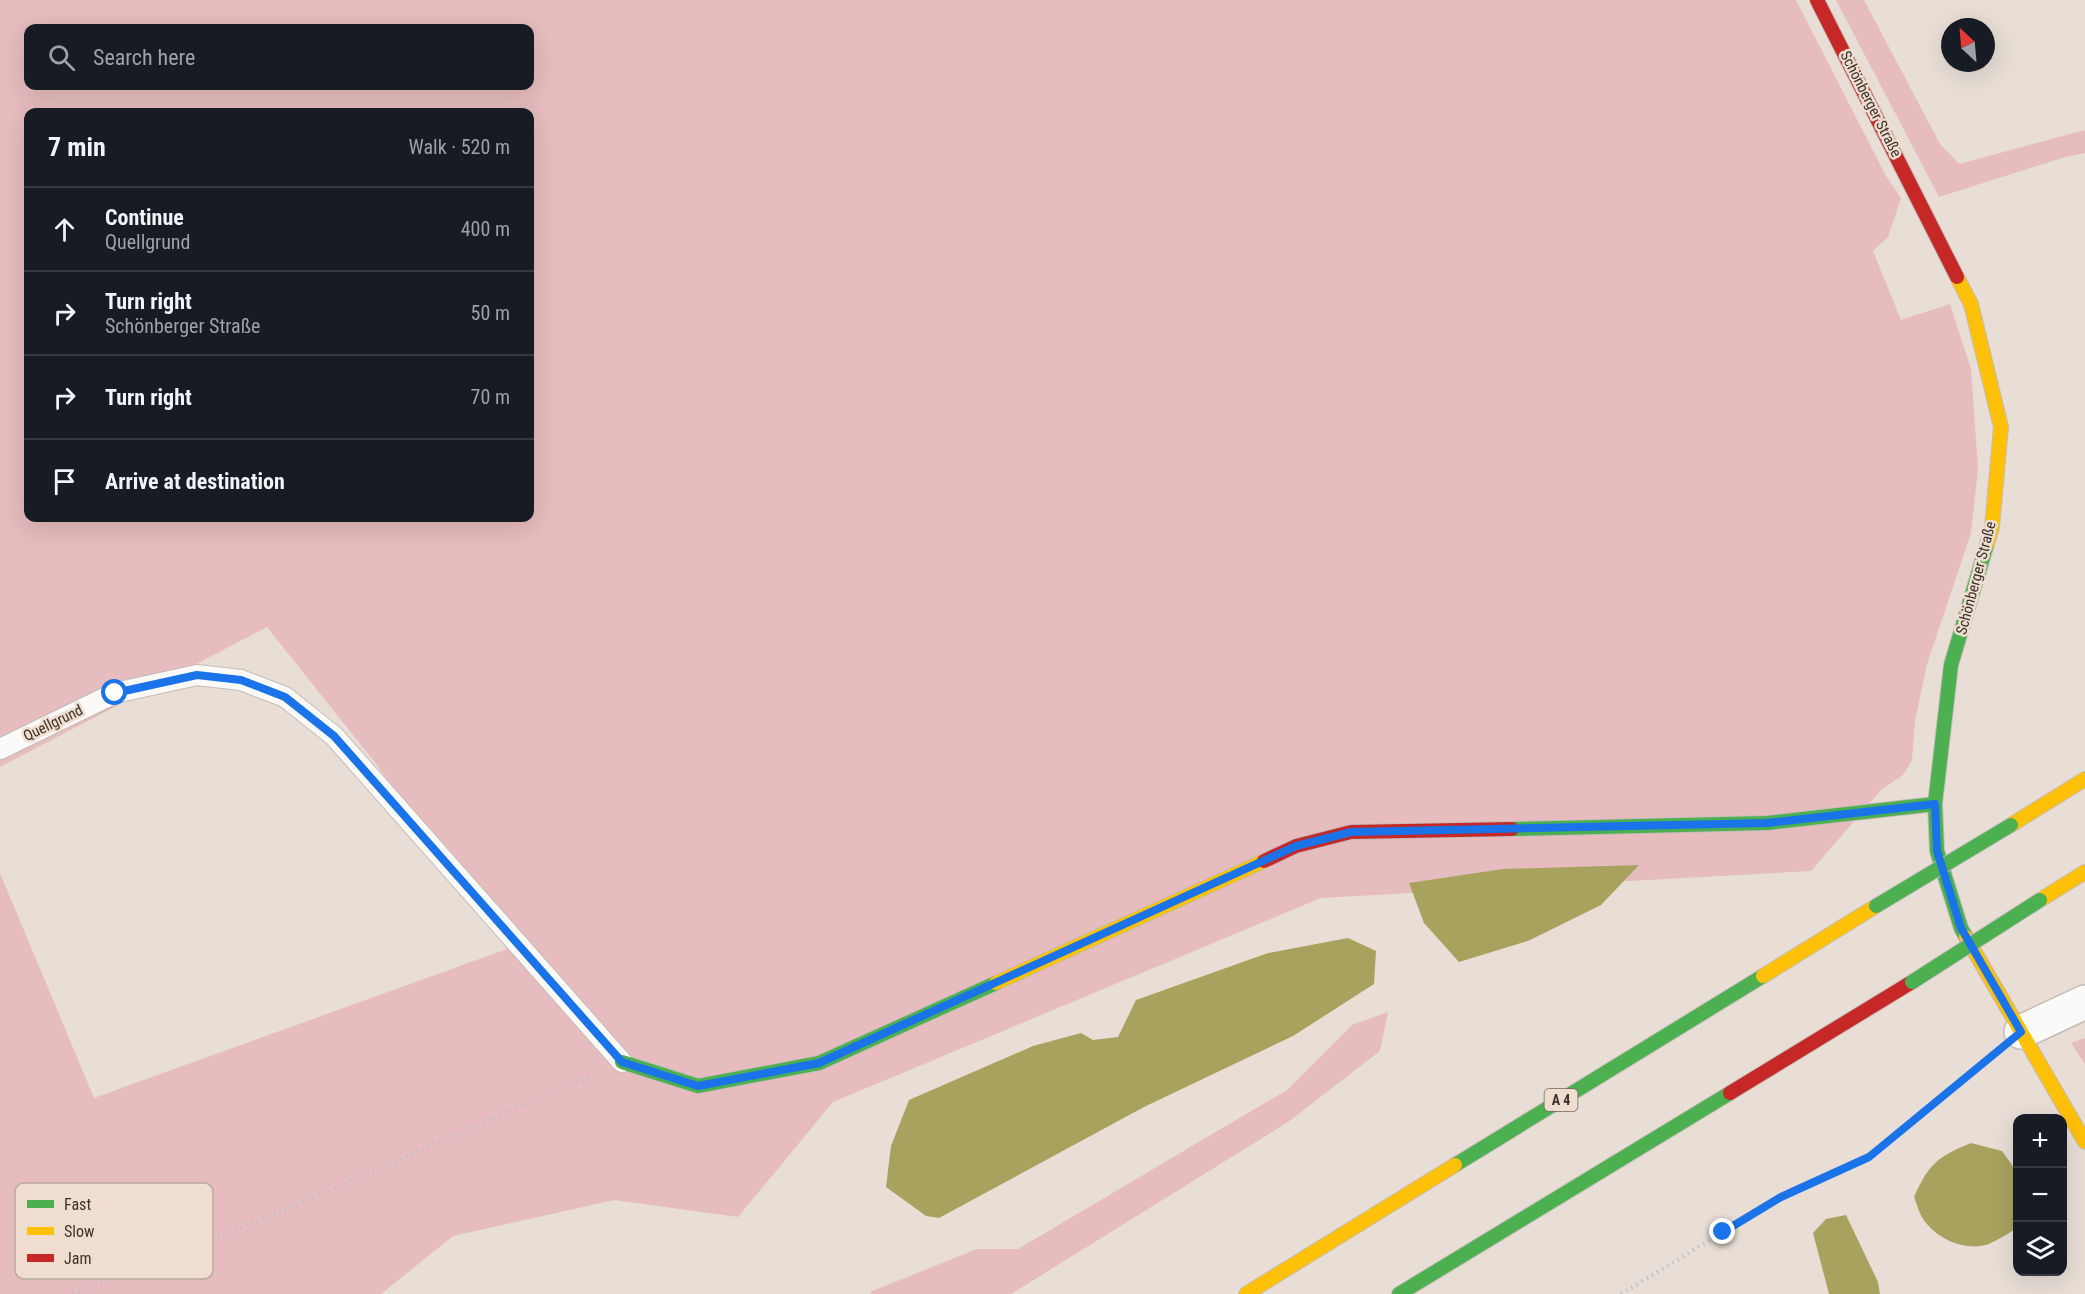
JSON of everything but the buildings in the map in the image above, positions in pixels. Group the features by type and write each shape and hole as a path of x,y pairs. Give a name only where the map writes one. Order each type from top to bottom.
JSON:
{"main road":[{"name":"Schönberger Straße","path":"1818,0 1971,304 2001,427 1992,527 1951,664 1935,804 1937,851 1961,928 2085,1142"},
{"name":"A 4","path":"1246,1294 2085,779"},
{"path":"622,1062 698,1086 819,1063 1296,846 1351,832 1767,823 1935,804"},
{"path":"1399,1294 1912,982 2085,872"}],"street":[{"path":"2021,1032 2085,1002"}],"lane":[{"name":"Quellgrund","path":"0,749 115,693 197,675 241,680 285,697 334,736 622,1062"}],"path":[{"path":"1622,1294 1781,1197 1869,1157 2021,1032"},
{"path":"213,1239 285,1210 622,1062"},
{"path":"73,1294 111,1279"}],"shaded area":[{"path":"0,0 1796,0 1886,176 1901,198 1888,237 1873,251 1901,320 1950,304 1971,369 1978,469 1971,533 1927,664 1915,721 1912,760 1903,775 1881,790 1811,871 1321,898 833,1102 738,1217 614,1200 453,1236 381,1294 0,1294 0,873 94,1098 507,949 377,765 267,627 0,767"},
{"path":"1836,0 1864,0 1940,144 1959,164 2085,130 2085,153 2065,157 1939,197"},
{"path":"1639,865 1601,905 1528,941 1459,962 1424,923 1409,883 1503,869"},
{"path":"1348,938 1376,951 1374,984 1293,1036 1144,1107 939,1218 926,1216 886,1187 891,1146 909,1100 1033,1046 1081,1033 1093,1040 1118,1037 1136,1000 1268,953"},
{"path":"1388,1012 1380,1051 1288,1122 1011,1294 871,1294 870,1292 977,1249 1018,1249 1287,1090 1352,1025"},
{"path":"2085,1038 2085,1064 2071,1043"},
{"path":"1971,1143 2002,1151 2013,1166 2013,1230 1989,1244 1961,1245 1944,1238 1923,1219 1914,1197 1930,1169 1950,1153"},
{"path":"1846,1215 1878,1282 1880,1294 1829,1294 1813,1233 1826,1219"}],"traffic: fast":[{"path":"1966,937 1961,928 1937,851 1935,804 1951,665 1987,544"},
{"path":"1512,829 1767,823 1935,804"},
{"path":"1876,906 2011,825"},
{"path":"1912,982 2040,900"},
{"path":"1455,1165 1763,976"},
{"path":"622,1062 698,1086 819,1063 996,983"},
{"path":"1399,1294 1730,1093"}],"traffic: slow":[{"path":"1957,277 1971,304 2001,427 1992,527 1987,544"},
{"path":"2011,825 2085,779"},
{"path":"996,983 1264,861"},
{"path":"2040,900 2085,872"},
{"path":"1763,976 1876,906"},
{"path":"1966,937 2085,1142"},
{"path":"1246,1294 1455,1165"}],"traffic: jam":[{"path":"1817,0 1957,277"},
{"path":"1264,861 1296,846 1351,832 1512,829"},
{"path":"1730,1093 1912,982"}],"route":[{"path":"115,693 197,675 241,680 285,697 334,736 622,1062 698,1086 819,1063 1296,846 1351,832 1767,823 1935,804 1937,851 1961,928 2021,1032 1869,1157 1781,1197 1723,1232"}]}
